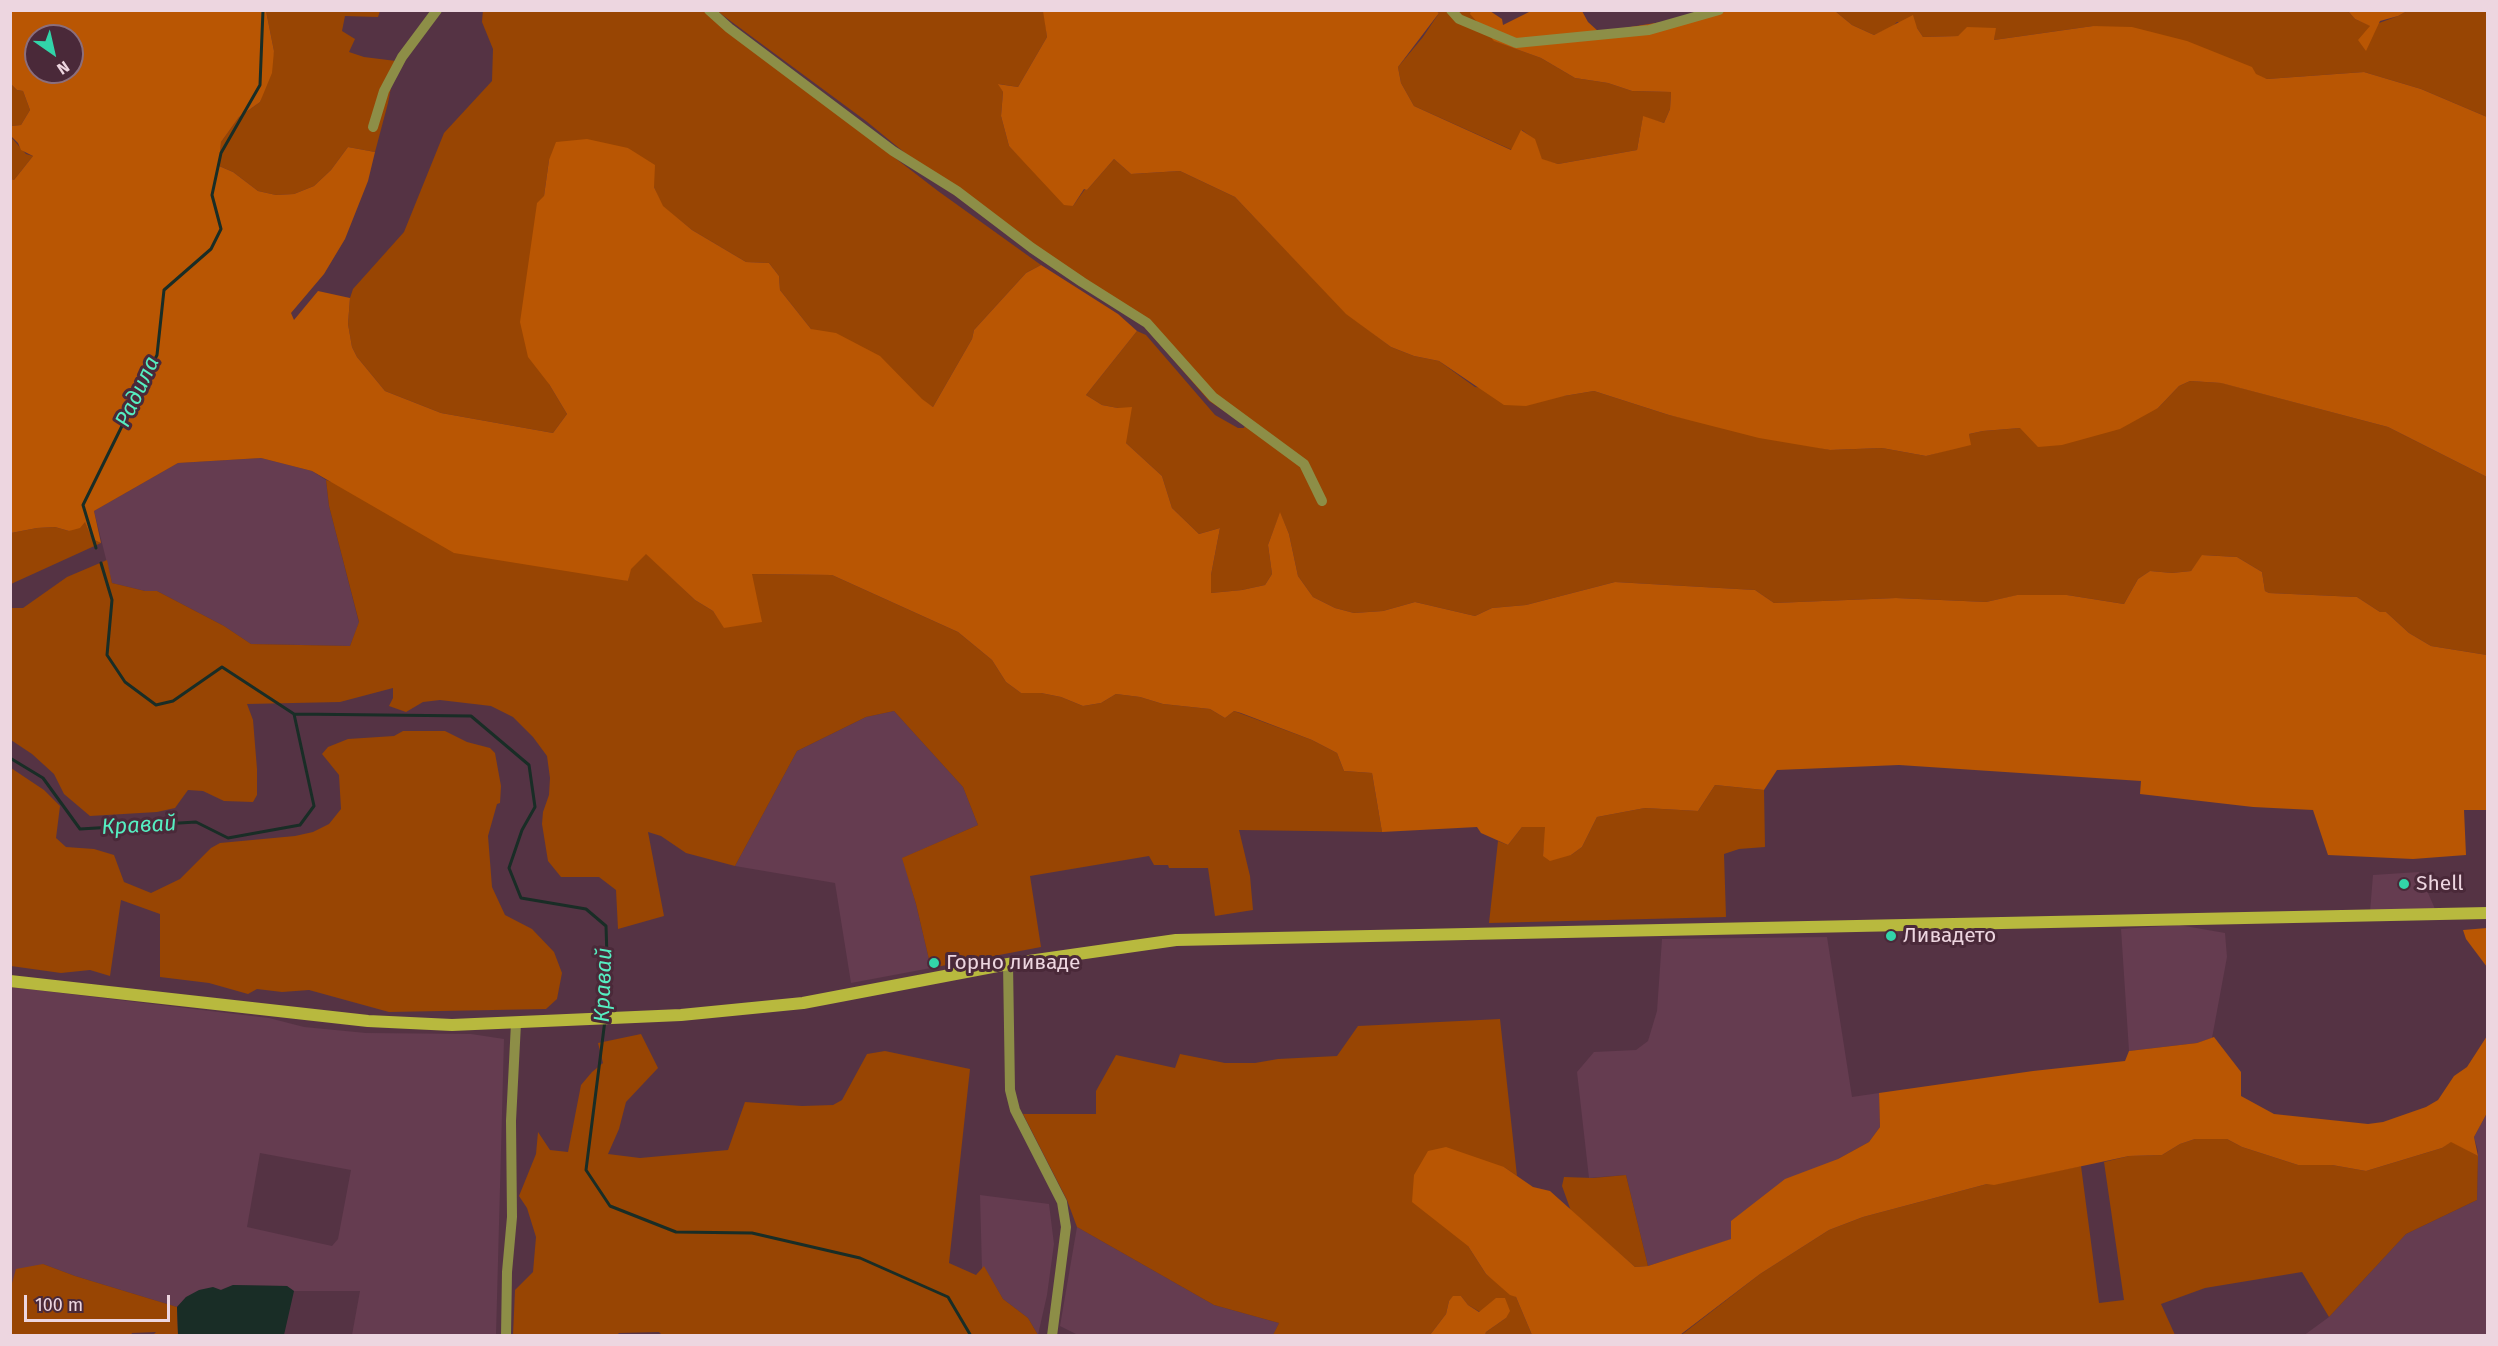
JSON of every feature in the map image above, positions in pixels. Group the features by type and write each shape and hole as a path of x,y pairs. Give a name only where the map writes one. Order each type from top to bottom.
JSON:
{"street":[{"path":"373,127 384,91 402,57 436,10"},
{"path":"709,10 729,28 893,151 957,191 1072,276 1147,322 1213,397 1304,464 1322,501"},
{"path":"1451,10 1459,19 1516,43 1649,30 1719,10"},
{"path":"10,981 368,1021 452,1025 681,1015 803,1003 1008,964 1176,940 2487,913"},
{"path":"1008,964 1010,1090 1015,1110 1062,1202 1066,1227 1052,1335"},
{"path":"506,1335 507,1272 512,1217 511,1121 516,1023"}],"shaded area":[{"path":"11,10 266,11 274,51 272,73 260,102 239,117 221,142 219,166 233,172 258,191 276,195 294,194 314,186 331,170 348,147 375,152 368,181 345,239 324,274 291,313 294,320 318,291 350,298 348,324 352,347 357,357 385,391 441,413 553,433 567,414 549,384 528,357 520,322 537,203 544,196 549,160 556,142 587,139 628,148 655,165 654,187 663,206 692,230 746,262 769,263 779,276 780,290 811,329 836,333 880,356 922,399 933,407 972,339 974,330 1026,273 1041,265 1118,314 1137,331 1086,395 1102,405 1118,408 1132,407 1126,443 1162,476 1172,508 1199,534 1220,528 1211,575 1211,593 1265,585 1272,574 1268,545 1280,512 1289,534 1298,576 1313,597 1335,608 1354,613 1383,611 1415,602 1475,616 1492,608 1526,605 1615,582 1755,590 1774,603 1896,598 1986,602 2017,595 2067,595 2124,604 2138,579 2150,571 2172,573 2191,571 2202,555 2237,557 2262,572 2265,591 2269,593 2357,597 2380,612 2386,612 2409,633 2431,646 2487,655 2487,810 2464,810 2466,855 2413,859 2328,855 2313,810 2253,807 2140,794 2141,781 1899,765 1777,770 1764,790 1715,785 1698,811 1645,808 1597,817 1582,847 1571,855 1550,861 1543,856 1545,827 1522,827 1508,845 1481,833 1477,827 1382,832 1372,773 1344,771 1337,753 1312,740 1241,713 1234,711 1225,718 1210,709 1163,704 1140,697 1116,694 1101,703 1083,706 1061,697 1041,693 1021,693 1006,682 992,660 958,632 832,575 752,574 762,622 724,628 713,611 695,600 646,554 631,569 628,581 454,553 312,471 261,458 178,463 94,511 101,543 92,539 85,522 80,528 69,531 55,527 11,533 11,179 14,180 33,156 21,150 11,136 11,126 21,125 30,110 23,91 17,90 11,84"},
{"path":"483,10 704,11 938,191 1041,265 1026,273 974,330 972,339 933,407 811,329 780,290 779,276 769,263 746,262 692,230 662,206 654,187 628,148 549,160 544,196 549,384 567,414 553,433 441,413 385,391 357,357 352,347 348,324 350,298 353,289 404,232 444,133 492,81 493,49 482,22"},
{"path":"1737,10 1835,11 1852,25 1874,35 1913,15 1923,37 1958,36 1967,27 1996,28 1994,40 2093,26 2132,27 2187,41 2252,67 2256,74 2267,79 2364,72 2421,89 2487,117 2487,477 2388,427 2221,383 2190,381 2179,386 2158,408 2120,429 2062,445 2038,447 2020,428 1969,434 1971,445 1926,456 1882,448 1830,450 1759,438 1669,415 1594,391 1526,406 1504,405 1439,361 1414,356 1391,347 1346,314 1235,197 1180,171 1131,174 1114,159 1087,190 1084,189 1073,206 1064,205 1009,146 1001,116 1003,92 998,84 1018,87 1047,37 1043,11 1436,11 1439,13 1398,67 1401,83 1414,106 1511,150 1521,130 1535,139 1542,159 1558,164 1637,150 1643,116 1664,123 1670,109 1671,92 1632,91 1608,83 1575,78 1541,58 1494,41 1470,14 1471,11 1490,11 1502,19 1503,25 1531,11 1582,11 1588,22 1599,32"},
{"path":"266,11 380,11 378,17 345,16 342,31 355,39 349,52 364,57 396,61 375,152 348,147 331,170 314,186 294,194 276,195 258,191 233,172 219,166 221,142 239,117 260,102 274,51"},
{"path":"717,11 1044,11 1047,37 1018,87 999,84 1003,92 1001,116 1009,146 1073,206 1085,189 1087,190 1114,159 1131,174 1180,171 1235,197 1346,313 1391,347 1414,356 1439,361 1475,387 1564,396 1594,391 1669,415 1830,450 1882,448 1926,456 1970,444 1969,434 1983,431 2020,428 2158,408 2179,386 2190,381 2222,383 2388,427 2487,477 2487,655 2431,646 2409,633 2386,612 2380,612 2357,597 2269,593 2265,591 2262,572 2237,557 2203,555 2191,571 2172,573 2150,571 2138,579 2124,604 2067,595 2018,595 1986,602 1896,598 1774,603 1755,590 1615,582 1526,605 1492,608 1475,616 1415,602 1383,611 1354,613 1335,608 1313,597 1298,576 1289,534 1280,513 1268,545 1272,574 1265,585 1211,593 1211,575 1220,528 1199,534 1172,508 1162,476 1126,443 1118,408 1102,405 1086,395 1137,331 1146,335 1215,415 1238,428 1244,428 1245,425 1209,401 1145,327 927,171 866,121"},
{"path":"1436,11 1471,11 1471,14 1495,41 1541,58 1575,78 1608,83 1632,91 1671,92 1670,109 1664,123 1643,117 1637,150 1558,164 1542,160 1534,139 1522,130 1512,150 1414,106 1401,83 1398,67 1423,37 1439,13"},
{"path":"1835,11 2348,11 2355,19 2371,26 2407,11 2487,11 2487,117 2421,89 2364,72 2267,79 2093,26 1994,40 1995,29 1958,36 1923,37 1917,28 1897,22 1892,27 1874,35 1852,25"},
{"path":"2348,11 2407,11 2380,21 2366,51 2358,40 2370,26 2355,19"},
{"path":"11,84 17,90 23,91 30,110 21,125 11,126"},
{"path":"10,136 26,154 33,156 14,180 11,179"},
{"path":"261,458 312,471 326,480 329,506 359,623 350,646 251,644 224,626 157,591 145,591 112,583 94,511 178,463"},
{"path":"326,480 628,581 630,569 646,553 695,600 713,611 725,628 752,574 832,575 958,632 992,660 1006,682 1021,693 1041,693 1061,697 1083,706 1101,703 1116,694 1140,697 1163,704 1210,709 1225,718 1234,711 1312,740 1337,753 1344,771 1372,773 1382,832 1239,830 1250,876 1253,910 1215,916 1208,868 1169,868 1168,865 1154,865 1149,856 1030,876 1041,947 931,968 916,904 902,858 978,825 963,787 894,711 866,717 797,751 735,866 686,853 661,836 648,832 664,916 618,929 616,890 599,877 561,877 548,861 542,824 543,812 549,795 550,778 547,756 533,737 513,717 491,706 440,700 423,702 406,712 389,706 393,698 393,688 340,702 247,704 253,720 257,769 257,795 253,802 224,801 203,791 188,790 175,808 157,812 90,816 64,794 54,774 32,754 11,740 11,608 23,608 67,577 107,560 112,583 145,591 157,591 224,626 251,644 350,646 359,622 329,506"},
{"path":"85,521 92,539 101,543 11,584 11,533 55,527 69,531"},
{"path":"894,711 963,787 978,825 903,858 931,968 851,983 835,883 735,866 797,751 866,717"},
{"path":"403,731 445,731 467,742 490,748 495,753 501,786 500,803 497,804 488,836 492,887 505,915 532,929 554,952 562,973 557,999 546,1009 389,1012 309,990 282,992 257,989 248,994 209,983 160,977 160,914 121,900 110,976 90,970 61,973 11,966 11,768 44,790 60,806 56,838 66,847 94,849 114,855 124,882 151,893 180,879 211,848 220,843 295,836 313,832 329,824 341,809 339,775 322,754 328,747 348,739 394,736"},
{"path":"1715,785 1764,790 1765,847 1739,849 1724,854 1726,917 1489,923 1498,841 1508,845 1522,827 1546,827 1543,856 1571,855 1582,847 1597,817 1645,808 1698,811"},
{"path":"2419,872 2435,909 2370,912 2373,875"},
{"path":"2179,925 2225,933 2227,957 2212,1038 2197,1043 2129,1051 2121,929"},
{"path":"2488,928 2487,967 2466,939 2463,930"},
{"path":"1827,937 1852,1097 1879,1093 1880,1127 1869,1142 1838,1159 1732,1239 1648,1266 1626,1175 1589,1178 1577,1072 1594,1052 1636,1050 1648,1041 1657,1011 1662,939"},
{"path":"11,987 269,1018 304,1027 366,1033 471,1034 504,1039 496,1335 352,1335 360,1291 294,1291 287,1286 233,1285 186,1297 177,1307 43,1264 11,1289","holes":["260,1153 351,1170 338,1239 332,1246 247,1227"]},
{"path":"1500,1019 1517,1176 1504,1167 1468,1246 1486,1274 1516,1297 1532,1335 1485,1335 1506,1318 1480,1312 1468,1305 1461,1296 1454,1296 1449,1301 1446,1314 1430,1335 1273,1335 1279,1323 1214,1305 1077,1227 1067,1200 1023,1114 1096,1114 1096,1091 1116,1055 1175,1068 1180,1054 1225,1063 1255,1063 1278,1059 1337,1056 1358,1026"},
{"path":"641,1034 658,1068 626,1102 619,1129 608,1154 640,1158 728,1150 745,1102 802,1106 833,1105 842,1100 867,1054 885,1051 970,1069 949,1263 976,1275 984,1266 1003,1299 1028,1318 1038,1335 663,1336 659,1332 619,1333 616,1336 513,1335 515,1290 533,1272 536,1237 527,1208 519,1196 536,1154 538,1132 550,1150 568,1152 581,1085 603,1063 598,1043"},
{"path":"2487,1036 2487,1113 2474,1137 2478,1156 2451,1142 2442,1148 2366,1171 2332,1165 2298,1165 2242,1147 2227,1139 2195,1139 2180,1144 2162,1155 2129,1156 1994,1185 1987,1184 1863,1217 1829,1230 1760,1274 1680,1335 1532,1335 1516,1297 1510,1295 1486,1274 1468,1246 1412,1202 1414,1175 1428,1151 1446,1147 1504,1167 1533,1187 1550,1191 1635,1267 1648,1266 1731,1239 1731,1221 1785,1179 1838,1159 1869,1142 1880,1127 1879,1093 2033,1071 2125,1061 2129,1051 2197,1043 2214,1037 2241,1072 2241,1096 2274,1114 2368,1124 2383,1122 2426,1107 2438,1100 2454,1076 2467,1067"},
{"path":"2487,1113 2487,1335 2303,1336 2329,1317 2406,1234 2477,1200 2478,1151 2474,1137"},
{"path":"2195,1139 2227,1139 2242,1147 2298,1165 2332,1165 2366,1171 2442,1148 2451,1141 2478,1156 2477,1200 2406,1234 2329,1317 2302,1272 2205,1288 2161,1304 2175,1335 1680,1336 1760,1274 1829,1230 1863,1217 1987,1184 2081,1166 2099,1303 2124,1300 2104,1162 2129,1156 2162,1155 2180,1144"},
{"path":"1626,1175 1648,1266 1635,1267 1571,1211 1562,1186 1564,1177 1593,1178"},
{"path":"980,1195 1049,1204 1054,1244 1047,1295 1038,1335 1028,1318 1003,1299 984,1267 982,1270"},
{"path":"1077,1227 1214,1305 1279,1323 1273,1336 1080,1336 1060,1326"},
{"path":"43,1264 177,1307 178,1335 153,1335 156,1332 132,1333 131,1335 11,1335 10,1290 16,1269"},
{"path":"233,1285 287,1286 294,1291 284,1335 178,1335 177,1307 186,1297 199,1290 213,1287 221,1290"},
{"path":"1453,1296 1461,1296 1468,1305 1479,1312 1496,1298 1505,1298 1510,1311 1506,1318 1485,1335 1430,1335 1446,1314 1449,1301"}],"waterway":[{"name":"Радила","path":"96,548 83,505 157,355 164,290 211,249 221,229 212,195 221,153 260,85 263,10"},
{"name":"Радила","path":"101,563 112,600 107,655 125,682 156,705 173,701 222,667 294,714"},
{"name":"Кравай","path":"10,758 43,778 80,829 196,822 228,838 300,825 314,806 294,714 471,716 529,765 535,807 522,830 509,868 521,898 586,909 606,926 608,988 605,1014"},
{"name":"Кравай","path":"605,1020 586,1170 610,1206 676,1232 752,1233 860,1258 948,1297 971,1336"}],"place":[{"name":"Shell","path":"2404,884"},
{"name":"Ливадето","path":"1891,936"},
{"name":"Горно ливаде","path":"934,963"}]}
